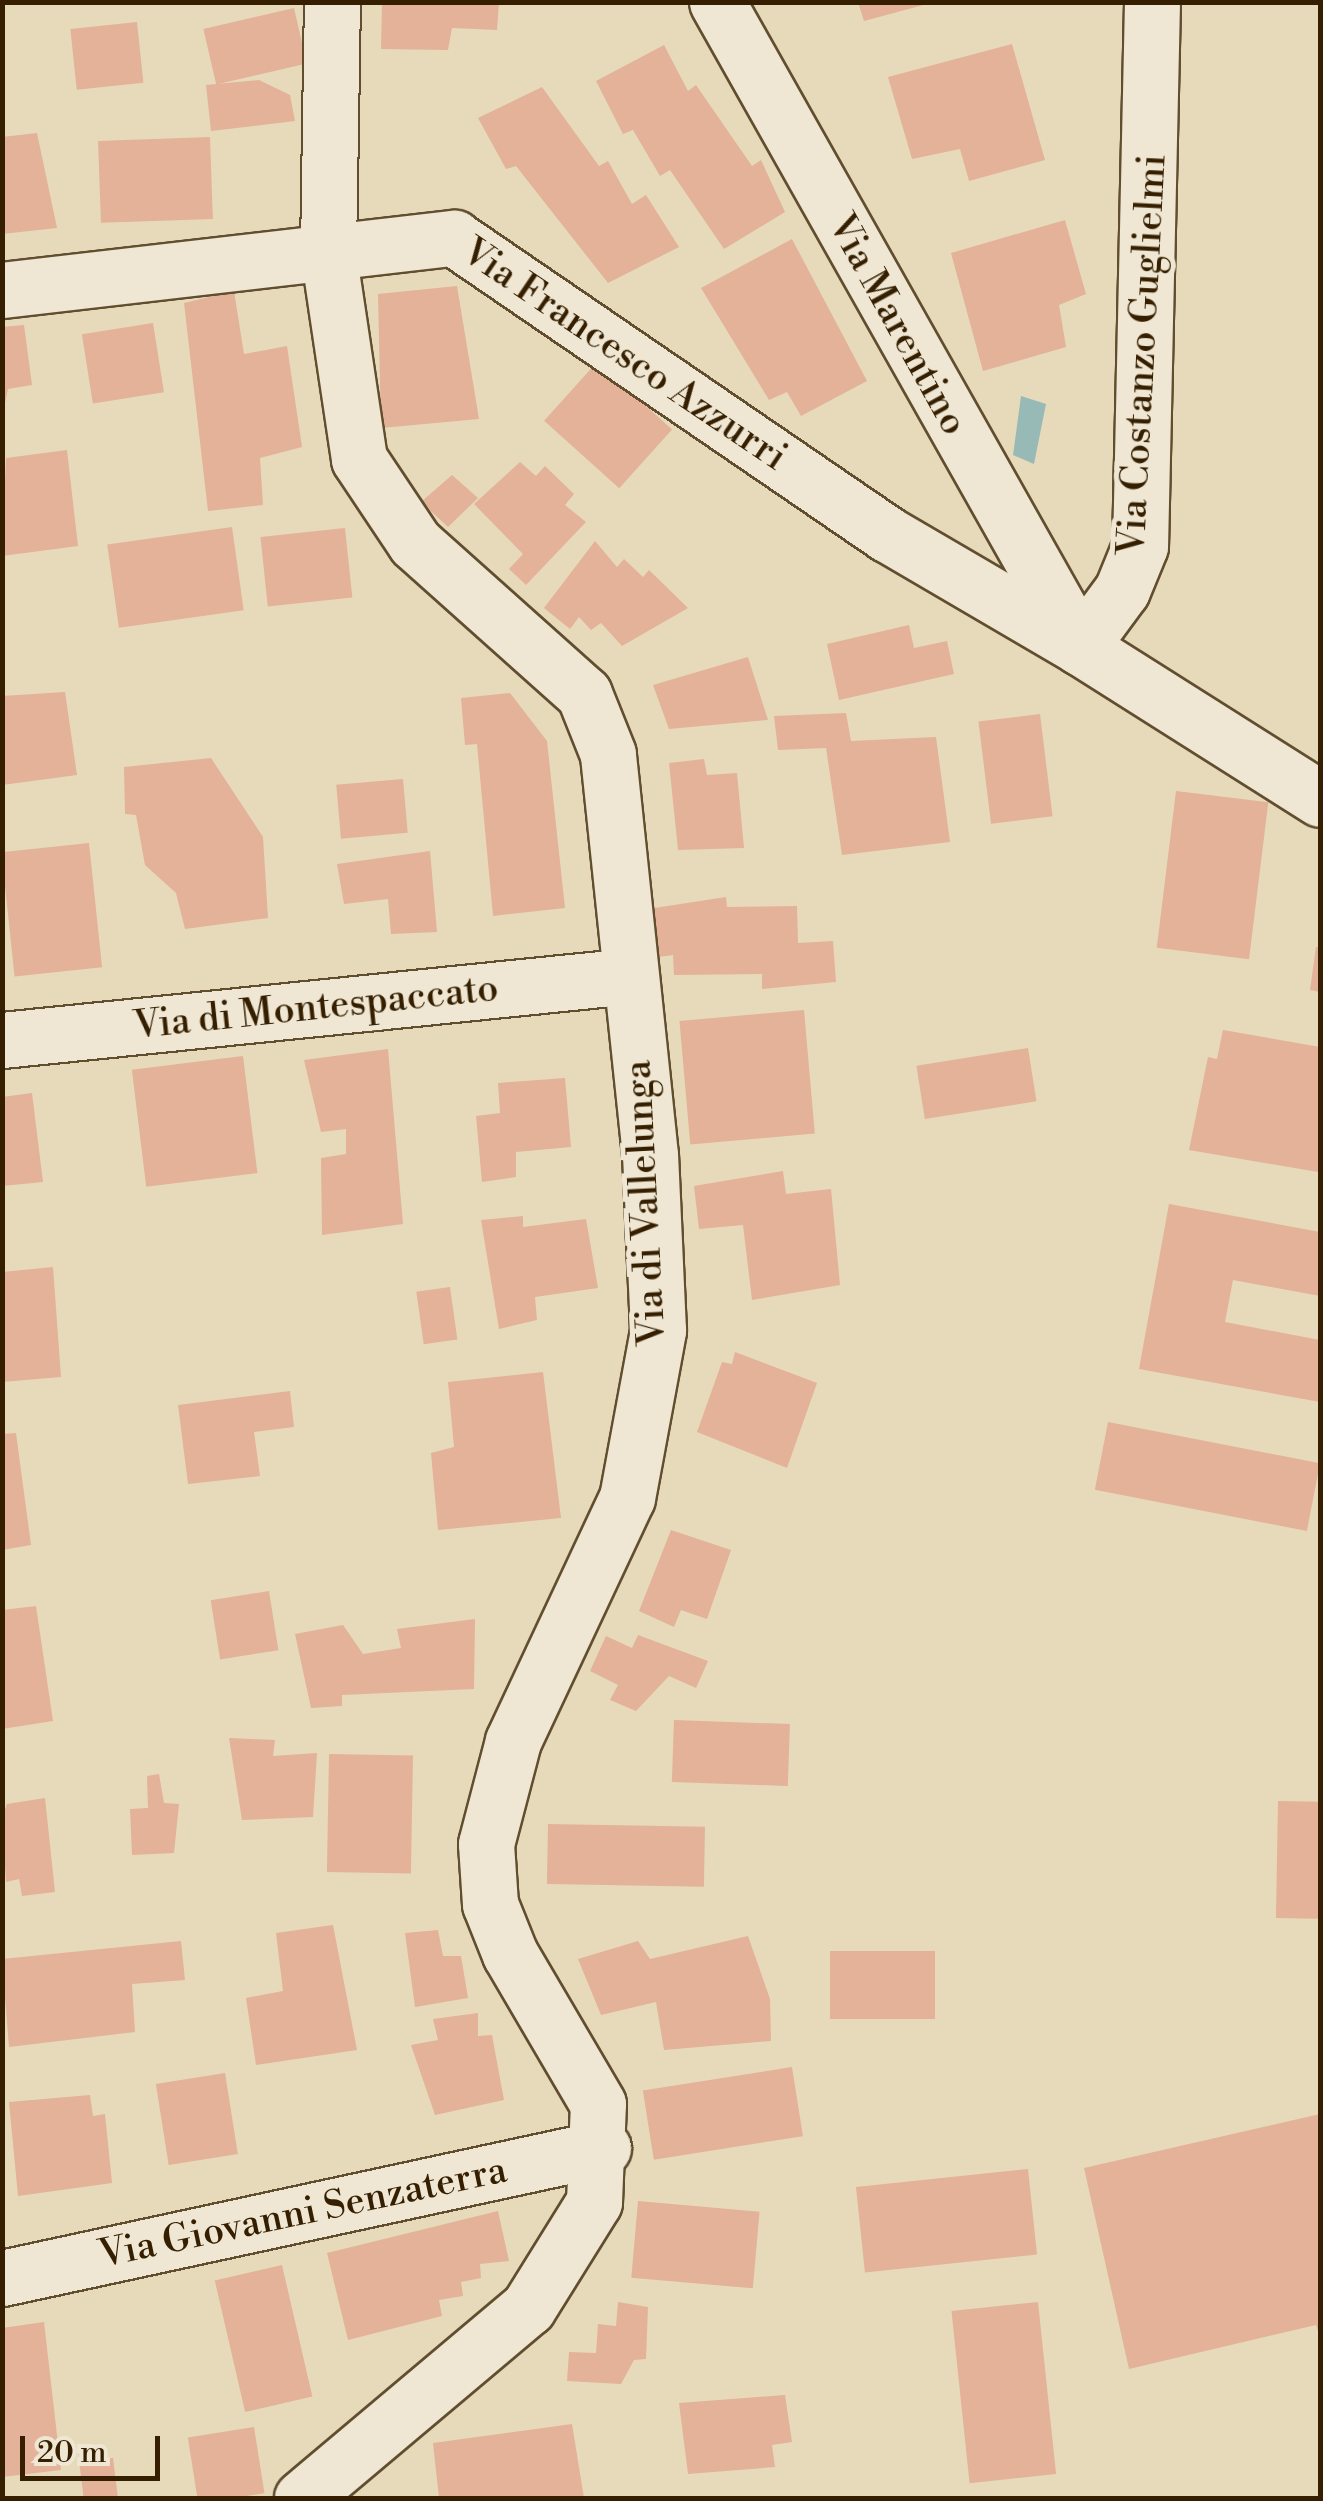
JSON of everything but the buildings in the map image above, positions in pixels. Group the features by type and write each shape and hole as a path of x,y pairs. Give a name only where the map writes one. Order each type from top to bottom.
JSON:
{"street":[{"name":"Via di Vallelunga","path":"302,2498 544,2291 585,2225 603,2148 592,2090 510,1954 485,1863 500,1777 627,1498 651,1394 656,1245 612,780 594,710 379,500 354,438 328,252 332,2"},
{"name":"Via Marentino","path":"717,2 1080,647"},
{"name":"Via Costanzo Guglielmi","path":"1080,647 1122,590 1140,546 1152,2"},
{"name":"Via Francesco Azzurri","path":"2,290 454,238 887,534 1080,647"},
{"path":"1080,647 1320,798"},
{"name":"Via di Montespaccato","path":"2,1040 630,976"},
{"name":"Via Giovanni Senzaterra","path":"2,2278 603,2148"}],"water":[{"path":"1021,396 1046,404 1034,464 1013,455"}]}
